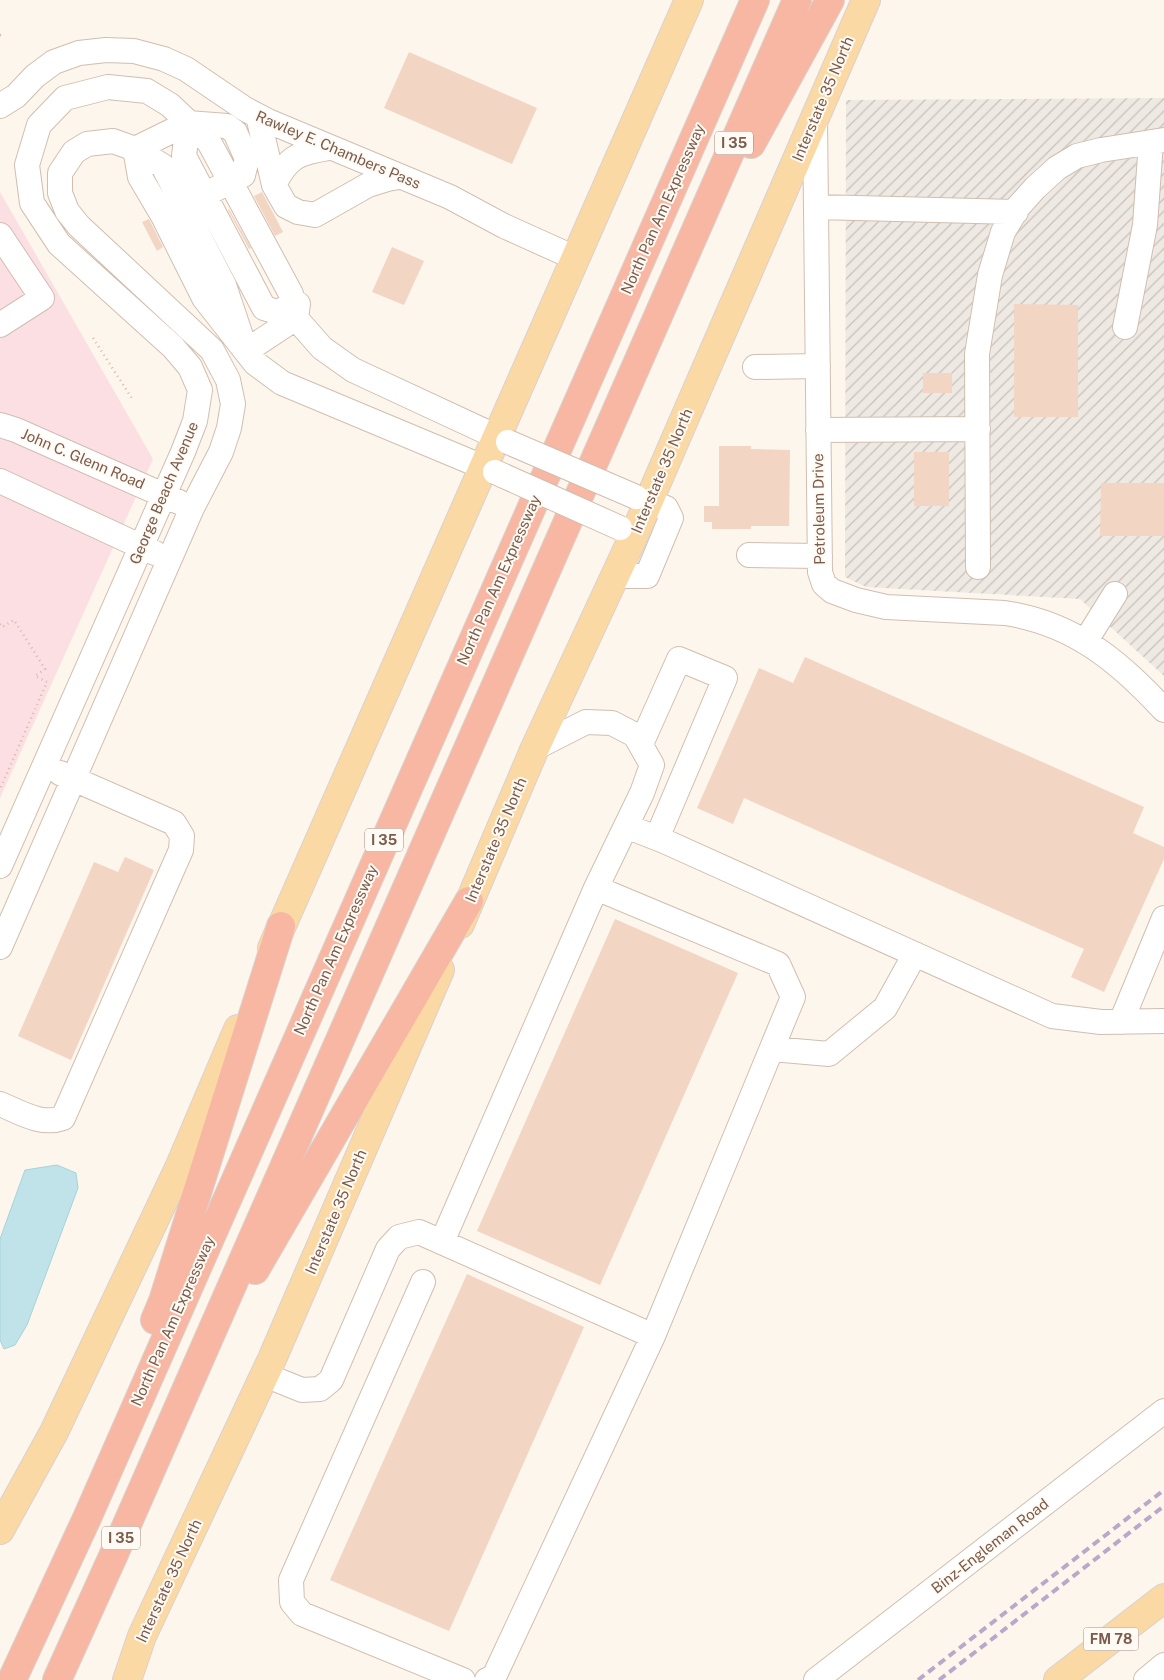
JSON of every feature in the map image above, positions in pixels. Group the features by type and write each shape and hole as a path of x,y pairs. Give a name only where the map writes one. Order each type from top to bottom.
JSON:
{"highway":[{"name":"North Pan Am Expressway","path":"12,1680 87,1518 755,0"},
{"name":"I 35","path":"57,1680 797,0"},
{"path":"670,287 830,0"},
{"path":"183,1395 470,901"},
{"path":"12,1680 163,1300 281,926"}],"main road":[{"path":"0,1530 54,1432 179,1168 281,926 503,439 575,258 689,0"},
{"name":"Interstate 35 North","path":"127,1680 142,1636 265,1375 535,748 615,576 627,532 866,0"},
{"name":"FM 78","path":"1058,1680 1164,1598"}],"street":[{"name":"Rawley E. Chambers Pass","path":"0,106 16,96 35,76 54,62 79,53 106,50 134,51 164,59 186,69 258,116 329,148 450,197 504,226 575,258"},
{"name":"George Beach Avenue","path":"0,866 165,495 195,421 200,390 190,367 173,348 59,244 32,203 27,165 39,125 65,98 108,87 147,91 170,105 210,142 224,185 291,294 296,318"},
{"path":"258,116 274,185 286,206 298,212 315,215 368,185 399,177"},
{"name":"Petroleum Drive","path":"815,117 820,572 824,584 832,591 843,596 886,607 982,611 1024,616 1048,623 1085,642 1119,664 1164,710"},
{"path":"135,149 188,123"},
{"name":"George Beach Avenue","path":"0,948 192,508 220,452 229,428 233,404 228,380 212,350 79,226 67,211 60,193 60,173 74,152 87,144 113,141 135,149"},
{"path":"978,567 977,354 983,309 995,256 1003,232 1034,188 1057,168 1077,156 1157,141 1145,225 1125,327"},
{"path":"274,185 282,170 297,156 329,148"},
{"path":"135,149 140,176 150,195 173,211 184,258 204,298 255,363 282,383 489,470 659,545"},
{"path":"135,149 173,211 246,351"},
{"path":"173,211 224,185"},
{"path":"150,195 148,214 167,250 184,258"},
{"path":"816,207 1016,212"},
{"path":"0,235 42,298 0,325"},
{"path":"246,351 296,318 322,348 352,370 503,439 666,508 671,518 647,576 615,576"},
{"path":"755,367 818,366"},
{"name":"John C. Glenn Road","path":"0,425 16,430 192,508"},
{"path":"818,430 978,428"},
{"path":"0,481 170,559"},
{"path":"749,556 820,556"},
{"path":"1085,642 1115,594"},
{"path":"641,744 679,659 725,678 657,838"},
{"path":"442,1242 596,888 642,793 652,765 635,735 612,723 586,722 535,748"},
{"path":"0,1104 36,1120 53,1122 63,1118 181,850 182,836 174,823 45,766"},
{"path":"626,826 657,838 1052,1016 1100,1022 1164,1021"},
{"path":"487,1680 494,1677 653,1336 793,997 778,964 596,888"},
{"path":"1121,1022 1164,918"},
{"path":"772,1049 829,1054 885,1008 915,954"},
{"path":"265,1375 302,1390 320,1389 331,1380 388,1249 399,1237 419,1232 653,1336"},
{"path":"423,1282 291,1580 292,1602 302,1614 463,1680"},
{"name":"Binz-Engleman Road","path":"816,1680 1164,1410"},
{"path":"1146,1680 1164,1665"}],"path":[{"path":"0,35 4,36"},
{"path":"93,338 133,400"},
{"path":"0,624 2,627 14,620 46,669 35,676 47,682 0,789"}],"shaded area":[{"path":"1164,98 1164,676 1080,599 866,587 845,577 846,100"},
{"path":"0,192 153,459 0,798"}],"water":[{"path":"57,1165 76,1173 78,1188 27,1325 15,1345 4,1349 0,1340 0,1239 25,1170"}],"building":[{"path":"409,52 537,108 512,164 384,108"},
{"path":"262,192 283,232 275,236 254,196"},
{"path":"229,209 251,248 249,249"},
{"path":"149,219 163,247 157,251 142,222"},
{"path":"392,247 424,261 404,305 372,292"},
{"path":"1014,304 1078,305 1078,417 1014,417"},
{"path":"923,373 952,373 952,393 923,393"},
{"path":"719,446 751,446 751,449 790,450 789,526 751,526 751,529 712,529 712,522 704,522 704,506 719,506"},
{"path":"914,452 949,452 949,506 914,506"},
{"path":"1101,483 1164,483 1164,536 1100,536"},
{"path":"805,657 1144,807 1133,833 1164,847 1164,859 1104,992 1071,977 1084,949 744,798 733,824 697,808 759,668 793,683"},
{"path":"125,857 154,870 71,1060 18,1036 94,862 118,872"},
{"path":"615,919 738,973 600,1285 477,1231"},
{"path":"467,1274 584,1327 449,1631 330,1580"}],"railway":[{"path":"918,1680 1164,1490"},
{"path":"939,1680 1164,1506"}]}
